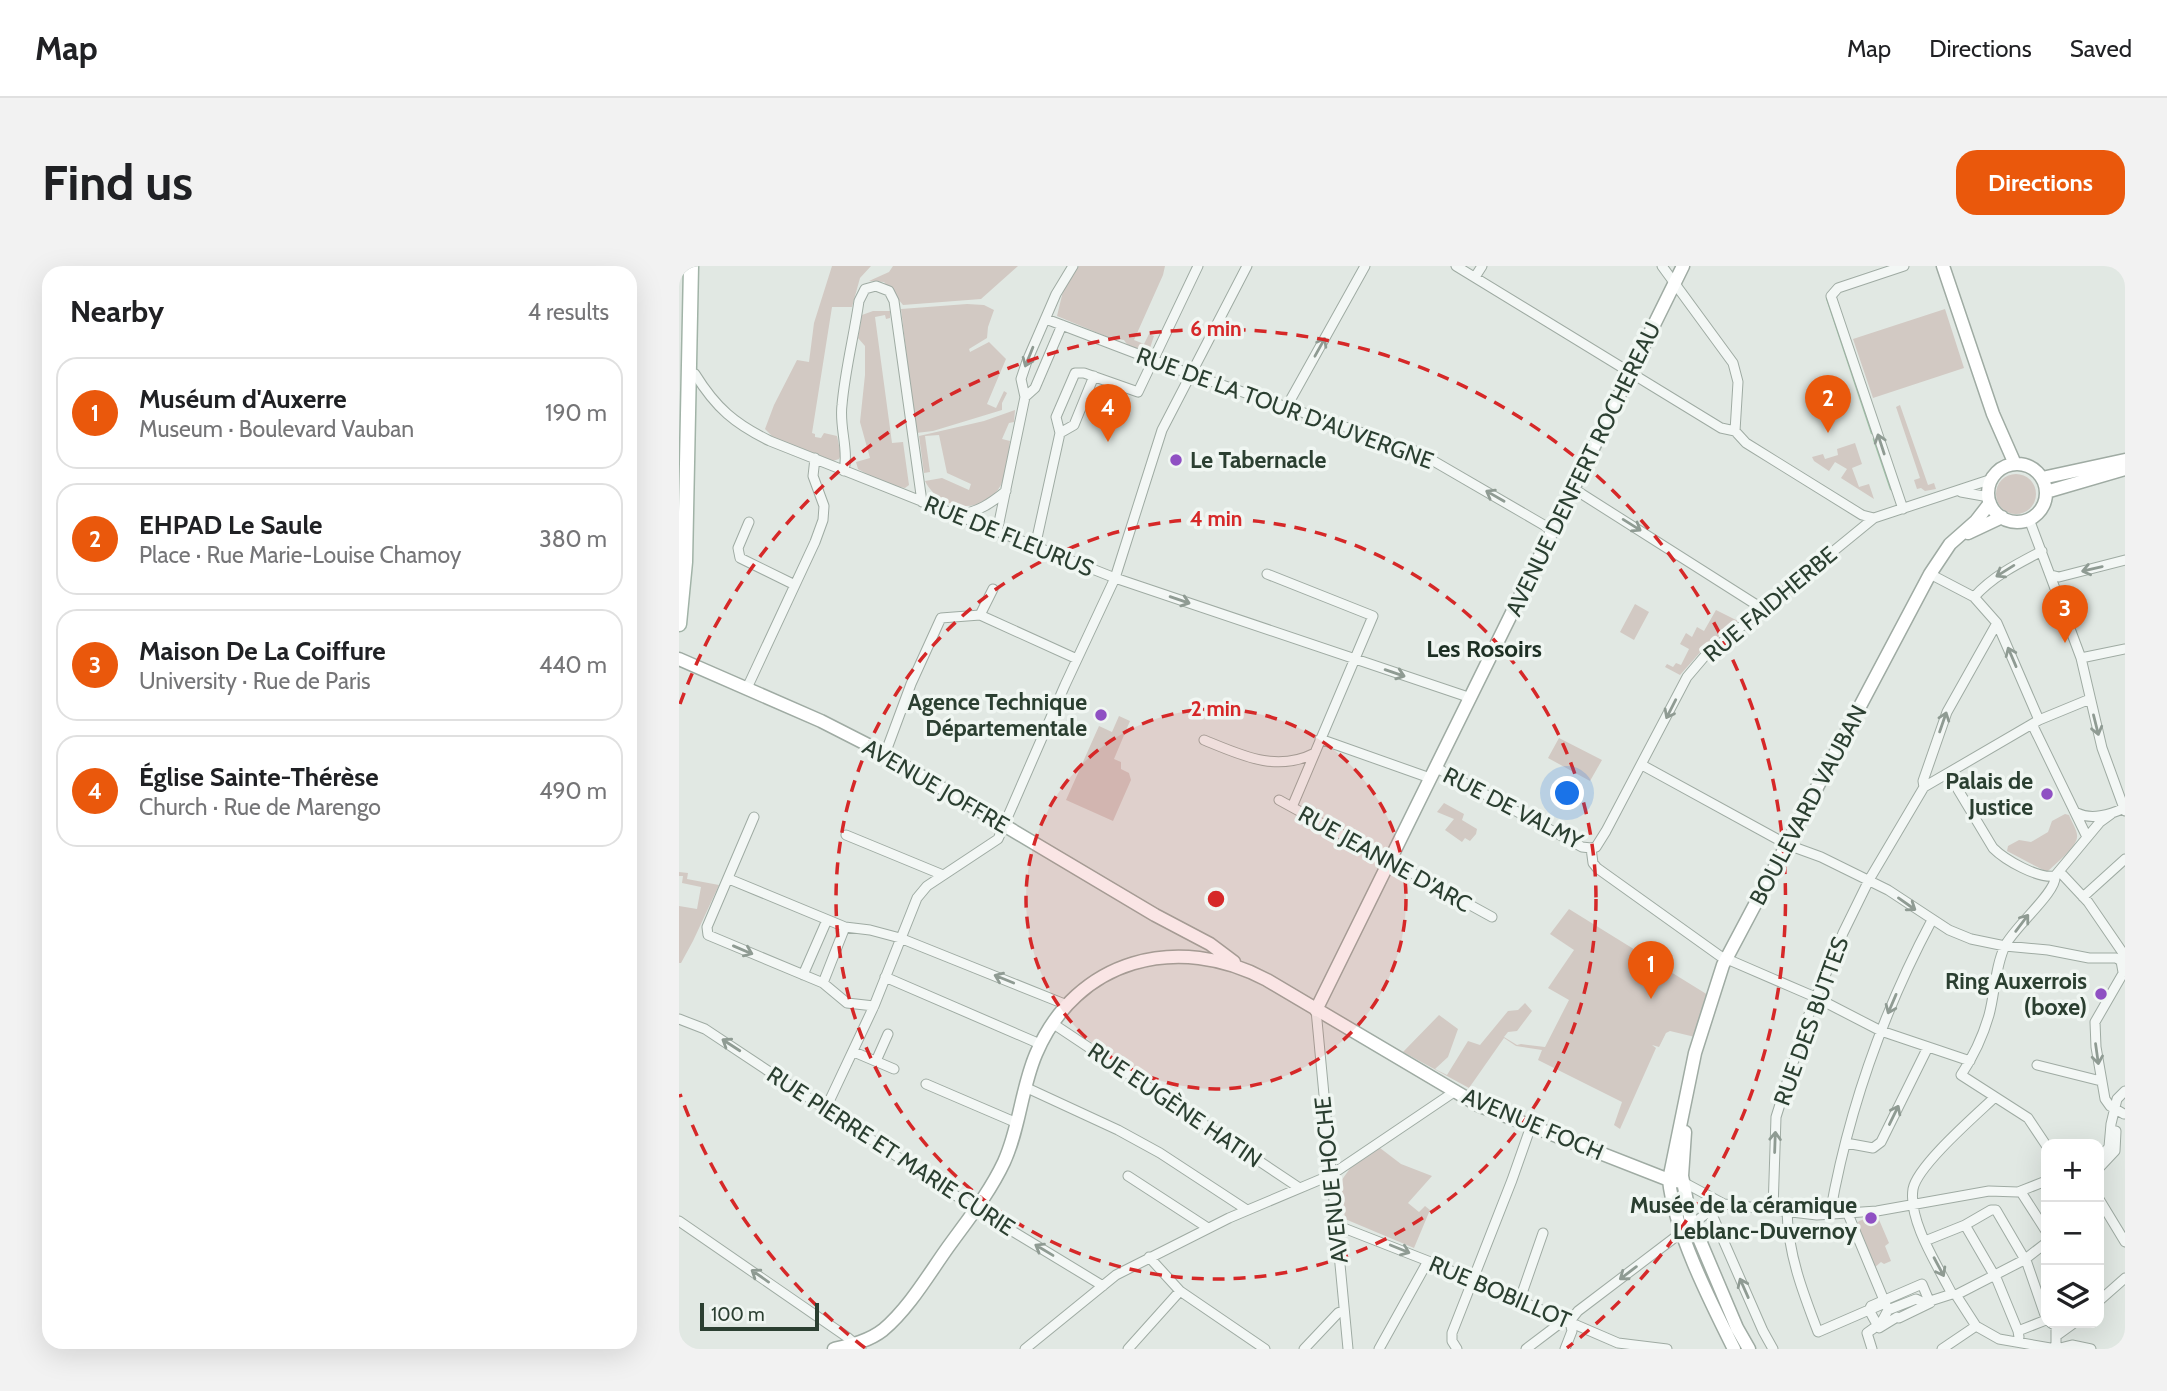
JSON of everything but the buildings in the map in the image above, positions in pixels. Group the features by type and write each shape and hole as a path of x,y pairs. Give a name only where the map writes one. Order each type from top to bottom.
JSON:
{"main road":[{"path":"679,624 685,562 689,373 684,323 691,266"},
{"name":"AVENUE DENFERT ROCHEREAU","path":"1310,1007 1471,698 1683,266"},
{"path":"1943,266 2009,466"},
{"path":"2042,478 2125,460"},
{"path":"2052,490 2032,468 2009,466 1992,479 1990,500 2002,517 2011,521 2029,519 2042,508 2052,490 2125,468"},
{"name":"BOULEVARD VAUBAN","path":"1669,1180 1695,1053 1726,959 1789,845 1930,574 1944,551 1976,521 1990,500"},
{"name":"BOULEVARD VAUBAN","path":"1958,537 2002,517"},
{"name":"AVENUE JOFFRE","path":"679,659 821,721 885,754 1210,944 1236,965"},
{"path":"1184,931 1191,946 1192,957"},
{"path":"834,1349 858,1346 884,1329 921,1286 976,1209 1005,1160 1040,1044 1067,1005 1095,981 1125,965 1154,958 1192,957 1236,965"},
{"name":"AVENUE FOCH","path":"1236,965 1480,1106 1669,1180 1683,1182"},
{"name":"BOULEVARD VAUBAN","path":"1687,1228 1682,1166 1689,1086"},
{"path":"1669,1180 1673,1205 1749,1349"},
{"path":"1687,1228 1734,1349"}],"street":[{"path":"997,531 1025,397 1021,379 1066,274 1073,266"},
{"path":"826,1108 854,1052 918,898 927,886 998,839 1115,579 1162,430 1247,266"},
{"path":"1287,406 1365,266"},
{"path":"1456,266 1721,428 1735,431"},
{"path":"1475,277 1482,266"},
{"path":"1662,266 1737,373 1735,431 1741,440 1864,516 1874,518"},
{"path":"1903,509 1831,296 1838,288 1904,266"},
{"path":"1035,547 1060,433 1056,418 1075,373 1094,376 1138,392 1194,269"},
{"path":"844,471 847,460 842,405 859,301 865,289 876,286 889,291 894,301 922,502"},
{"name":"RUE DE LA TOUR D'AUVERGNE","path":"1046,319 1190,374 1418,452 1553,531"},
{"path":"1025,397 1035,388 1062,325"},
{"name":"RUE DE FLEURUS","path":"689,373 695,374 723,412 744,428 844,471 1115,579 1471,698"},
{"path":"1060,433 1074,425 1094,376"},
{"path":"747,688 823,520 824,506 813,476 814,458"},
{"name":"RUE FAIDHERBE","path":"1591,848 1596,846 1606,831 1687,677 1704,657 1874,518 1992,479"},
{"path":"1574,489 1763,609"},
{"path":"955,515 972,513 1006,491"},
{"name":"RUE FAIDHERBE","path":"1959,491 1990,500"},
{"path":"2029,519 2055,578 2081,659 2102,748 2125,809 2089,817 2077,813"},
{"path":"749,522 738,548 740,558 795,584"},
{"path":"1974,597 2003,572 2042,551"},
{"path":"2055,578 2125,560"},
{"path":"1267,574 1373,616 1292,807"},
{"path":"1930,574 1974,597 1997,623 2036,722 2087,837"},
{"path":"980,615 993,589"},
{"path":"885,754 911,684 941,618 980,615 1077,659"},
{"path":"1997,623 1947,712 1923,781 1924,787 2036,722 2090,699"},
{"path":"2081,659 2125,649"},
{"name":"RUE DE VALMY","path":"1321,738 1433,773 1582,848 1591,848"},
{"path":"1204,740 1261,762 1302,760 1315,753"},
{"path":"1641,765 1789,845 1888,890 1932,920 1971,939 2089,958 2116,958 2121,961 2124,971 2095,1022 2095,1037 2105,1099 2122,1111"},
{"path":"1948,773 1993,848 2002,857 2046,878 2057,873 2087,837 2111,814"},
{"name":"RUE DES BUTTES","path":"1773,1210 1776,1116 1815,997 1869,880 1924,787"},
{"name":"RUE JEANNE D'ARC","path":"1279,800 1492,917"},
{"path":"754,817 706,930 710,937 823,983 847,1003 874,1006"},
{"path":"846,835 943,876"},
{"path":"1591,848 1597,868 1694,939 1726,959 1815,997 1881,1031 1970,1061"},
{"path":"2083,897 2125,859"},
{"path":"2057,873 2083,897 2125,956"},
{"path":"2042,1139 2028,1118 1961,1075 1970,1061 1988,1017 2005,946 2053,887 2057,873"},
{"path":"729,879 845,927 900,938 1067,1005"},
{"path":"803,975 827,920"},
{"path":"1830,1214 1846,1143 1881,1031 1912,958 1932,920"},
{"path":"823,983 845,927"},
{"path":"885,977 1040,1044"},
{"name":"AVENUE HOCHE","path":"1310,1007 1331,1175 1348,1349"},
{"name":"RUE PIERRE ET MARIE CURIE","path":"679,1019 705,1028 976,1209 1103,1286"},
{"name":"RUE EUGÈNE HATIN","path":"1052,1023 1298,1187"},
{"path":"876,1061 888,1034"},
{"path":"1846,1143 1873,1148 1881,1142 1928,1047"},
{"path":"854,1052 894,1069"},
{"path":"2037,1066 2101,1081"},
{"path":"926,1084 1017,1123"},
{"path":"1025,1087 1118,1130 1160,1153 1247,1210"},
{"path":"1025,1349 1116,1275 1208,1228 1331,1175 1454,1092"},
{"path":"2104,1163 2115,1151 2115,1124 2122,1111 2122,1094"},
{"path":"1995,1097 1933,1158 1913,1186 1913,1205 1925,1241 1954,1294 1976,1326 1999,1339 2056,1349 2072,1345 2091,1349"},
{"path":"2104,1152 2111,1143 2111,1124 2122,1111"},
{"path":"1457,1349 1452,1341 1452,1333 1531,1126"},
{"path":"1128,1176 1208,1228"},
{"path":"1683,1182 1724,1204 1830,1214 1913,1205 1992,1191 2021,1192 2041,1183"},
{"path":"2021,1192 2041,1223"},
{"path":"2101,1202 2125,1242"},
{"path":"1526,1349 1559,1324 1570,1321 1578,1311 1710,1210 1724,1204"},
{"path":"1710,1210 1773,1349"},
{"path":"1925,1241 1996,1210 2024,1259 2041,1305"},
{"path":"1787,1212 1789,1238 1800,1284 1818,1332 1886,1305 1916,1299 1927,1302 1954,1294 2024,1259 2041,1247"},
{"path":"1848,1214 1886,1305"},
{"path":"679,1221 858,1346"},
{"name":"RUE BOBILLOT","path":"1336,1225 1623,1344 1667,1349"},
{"path":"1965,1225 1994,1275 2018,1331 2018,1342"},
{"path":"1520,1300 1543,1233"},
{"path":"1149,1257 1180,1291 1265,1349"},
{"path":"1379,1349 1427,1261"},
{"path":"2104,1296 2125,1278"},
{"path":"1869,1310 1879,1324 1879,1328 1930,1303 1927,1302 1921,1284 1886,1305 1879,1324 1867,1333 1872,1349"},
{"path":"1128,1349 1180,1291"},
{"path":"1304,1349 1338,1312 1344,1310"},
{"path":"1565,1349 1572,1331 1570,1321"},
{"path":"2018,1331 2041,1322"},
{"path":"2033,1345 2036,1324"},
{"path":"1942,1349 1976,1326"},
{"path":"2056,1328 2056,1349"},
{"path":"2056,1336 2067,1328"}],"shaded area":[{"path":"832,266 871,266 860,278 852,307 832,307 812,433 821,438 824,433 837,436 841,455 833,461 773,437 765,429 797,360 809,362 814,323"},
{"path":"893,266 1018,266 981,299 903,305 884,282 869,281 889,272"},
{"path":"1079,266 1165,266 1134,340 1144,344 1149,334 1154,336 1150,348 1136,350 1124,340 1110,338 1057,316 1063,291"},
{"path":"984,305 994,310 987,338 969,349 970,352 989,342 1006,359 987,404 996,408 1004,391 1007,393 1002,410 933,431 916,433 901,309"},
{"path":"1945,309 1964,368 1873,398 1853,339"},
{"path":"873,311 890,311 890,318 886,319 885,315 875,317 892,443 903,442 909,485 905,488 869,475 858,469 856,462 870,458 860,422 865,346 858,338 862,315"},
{"path":"1900,405 1928,485 1934,483 1936,489 1917,489 1914,480 1920,478 1896,407"},
{"path":"1015,410 1014,422 1009,423 1002,439 1010,441 1005,474 993,495 984,502 962,506 941,499 932,491 925,481 942,478 969,490 971,484 947,473 939,435 925,436 930,472 924,473 919,436 984,421"},
{"path":"1855,443 1862,464 1852,468 1859,487 1869,484 1874,499 1841,478 1847,469 1835,462 1829,471 1812,457 1823,454 1825,459 1838,455 1837,449"},
{"path":"2016,474 2030,480 2036,494 2030,508 2016,514 2002,508 1996,494 2002,480"},
{"path":"1635,604 1649,612 1634,640 1620,632"},
{"path":"1716,610 1738,621 1703,649 1680,675 1665,667 1667,664 1673,667 1676,663 1681,665 1689,649 1680,644 1686,633 1692,637 1697,627 1704,631"},
{"path":"1119,716 1130,721 1114,759 1121,762 1121,769 1129,773 1131,780 1113,821 1066,800 1099,726 1112,732"},
{"path":"1559,738 1602,760 1590,781 1548,758"},
{"path":"1444,803 1464,814 1462,820 1477,829 1470,841 1465,838 1462,842 1445,830 1454,819 1437,812"},
{"path":"2065,814 2069,815 2075,829 2076,841 2047,872 2007,851 2008,846 2019,840 2031,842 2048,832 2052,821"},
{"path":"679,872 688,873 687,879 719,885 681,963 679,906 697,909 701,887 682,883 683,876 679,876"},
{"path":"1569,909 1708,995 1695,1037 1670,1031 1666,1033 1659,1047 1652,1045 1656,1048 1620,1129 1614,1125 1622,1102 1538,1060 1542,1050 1516,1046 1504,1038 1469,1088 1403,1052 1439,1015 1458,1029 1448,1057 1435,1069 1447,1075 1468,1041 1480,1045 1508,1011 1518,1010 1525,1003 1532,1011 1517,1031 1508,1032 1504,1037 1517,1045 1545,1047 1569,1000 1548,988 1574,950 1550,934"},
{"path":"1380,1148 1401,1164 1432,1176 1408,1203 1419,1212 1425,1206 1430,1210 1414,1248 1345,1219 1341,1181 1351,1167"},
{"path":"1877,1215 1889,1243 1885,1246 1891,1261 1884,1264 1881,1262 1874,1268 1856,1225 1859,1221"}],"waterway":[{"path":"1827,298 1872,433"},
{"path":"1874,439 1891,489"}],"place":[{"name":"EHPAD Le Saule","path":"1828,433"},
{"name":"Église Sainte-Thérèse","path":"1108,442"},
{"name":"Le Tabernacle","path":"1176,460"},
{"name":"Maison De La Coiffure","path":"2065,643"},
{"name":"Agence Technique Départementale","path":"1101,715"},
{"name":"Palais de Justice","path":"2047,794"},
{"name":"Ring Auxerrois (boxe)","path":"2101,994"},
{"name":"Muséum d'Auxerre","path":"1651,999"},
{"name":"Musée de la céramique Leblanc-Duvernoy","path":"1871,1218"}],"district":[{"name":"Les Rosoirs","path":"1484,648"}]}
